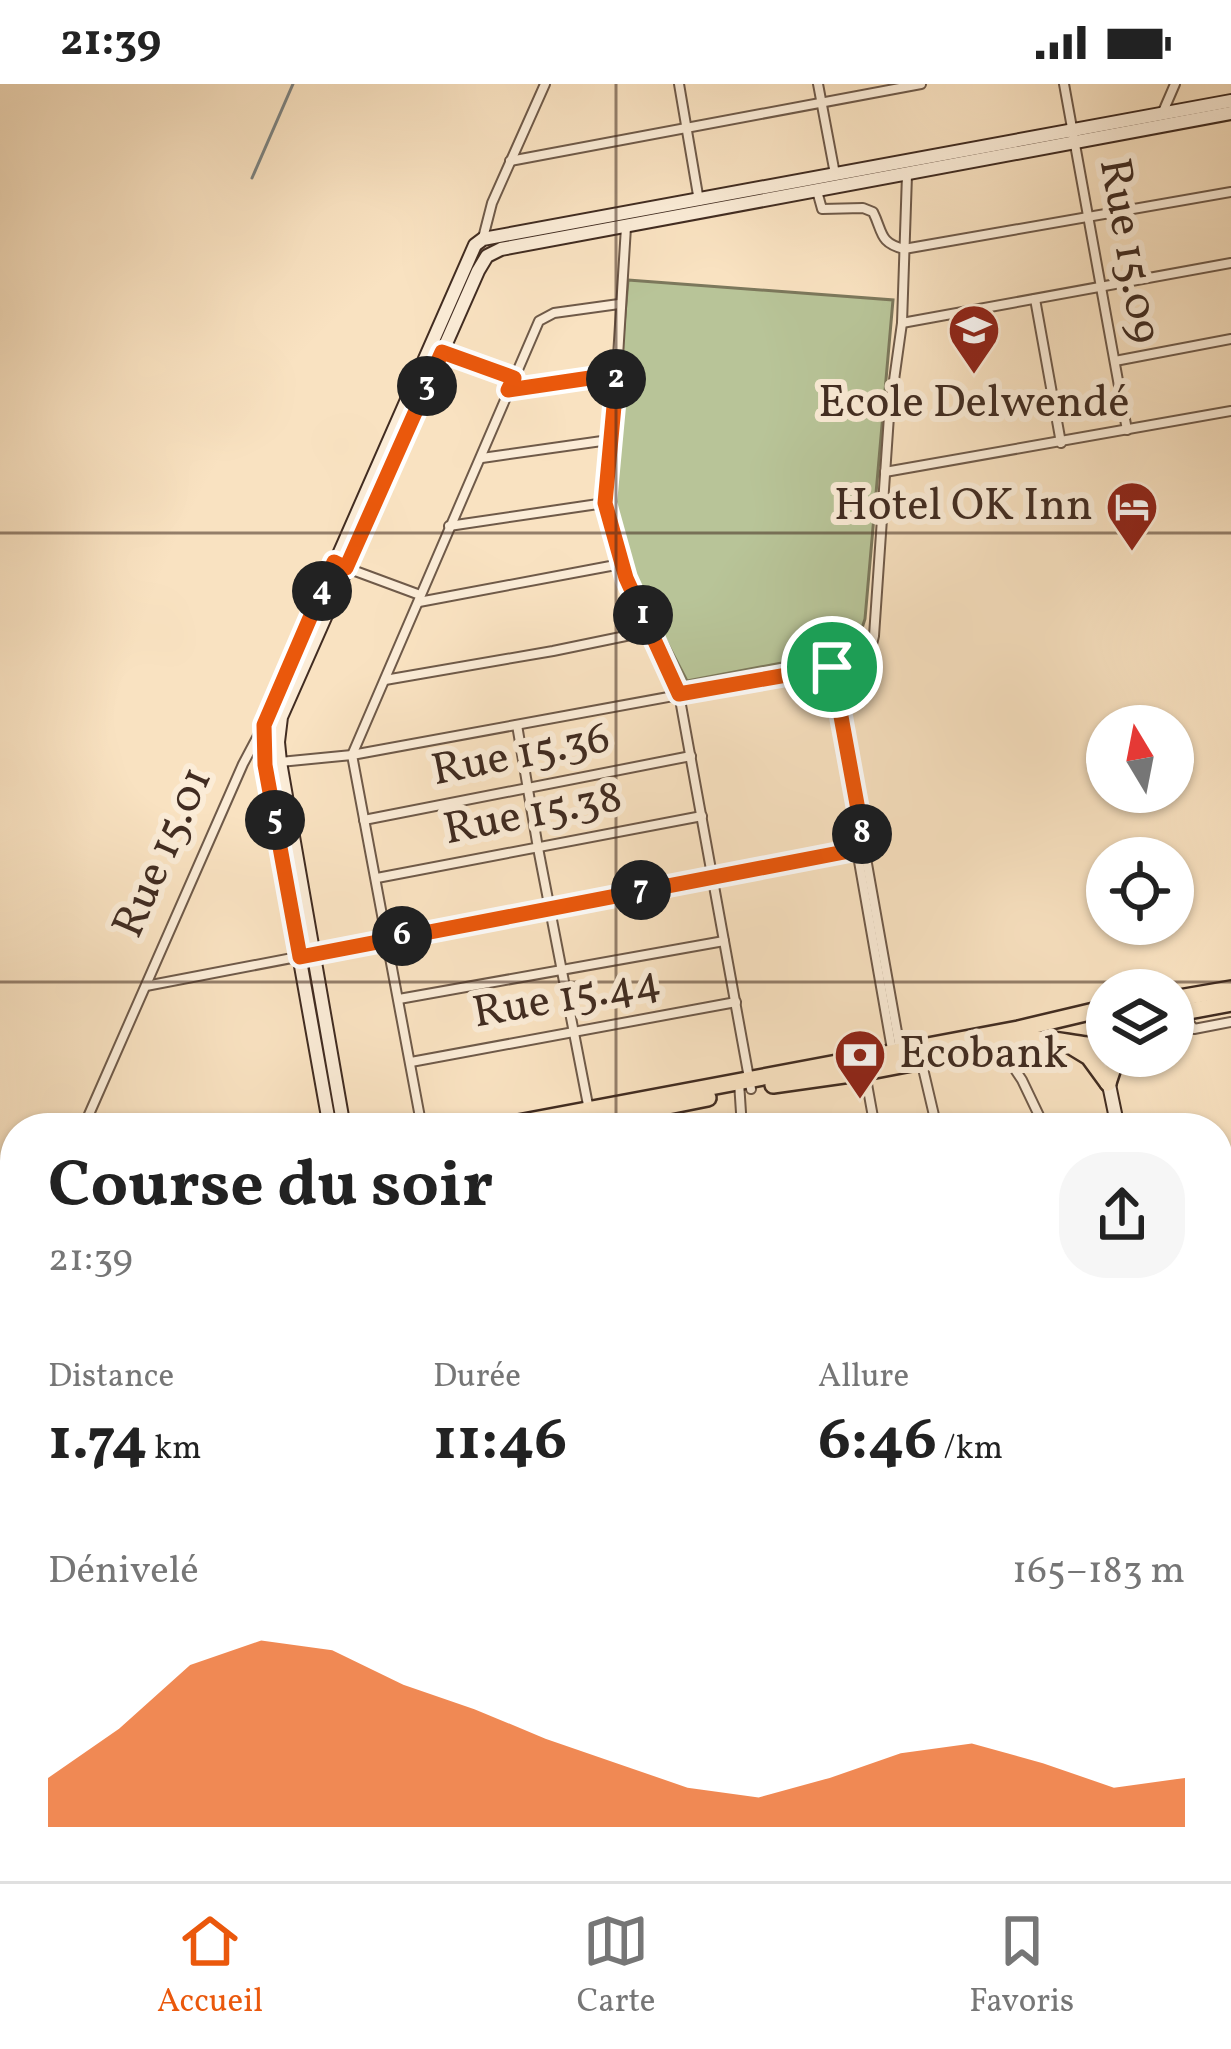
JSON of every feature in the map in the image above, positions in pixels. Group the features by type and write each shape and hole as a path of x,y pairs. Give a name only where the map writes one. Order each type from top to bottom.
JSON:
{"highway":[{"path":"1194,1002 1231,989"},
{"path":"1194,1007 1231,1003"},
{"path":"656,1113 745,1085 865,1072 905,1057 1086,1015"},
{"path":"573,1113 1037,1039 1086,1045"},
{"path":"1058,1039 1089,1057 1108,1079"}],"main road":[{"path":"1074,136 1231,101"},
{"path":"483,239 817,191 1074,136 1231,113"},
{"path":"626,225 835,174 908,168"},
{"name":"Rue 15.01","path":"264,725 487,256 501,249 626,225"},
{"name":"Rue 15.01","path":"272,764 281,717 340,565 472,248 483,239"},
{"path":"264,725 341,1113"},
{"path":"307,955 328,1113"},
{"path":"1108,1079 1115,1113"}],"street":[{"path":"679,84 699,205"},
{"path":"818,84 835,174"},
{"path":"510,161 921,84"},
{"name":"Rue 15.09","path":"1064,84 1126,430"},
{"path":"1162,114 1175,84"},
{"name":"Rue 15.01","path":"483,239 492,203 548,85"},
{"path":"272,764 517,725 867,658 902,323 908,168"},
{"path":"817,191 822,208 873,212 886,242 904,249 1231,192"},
{"path":"626,225 605,503 621,564 679,694 736,1002 745,1085 743,1113"},
{"path":"902,323 1231,263"},
{"path":"1035,299 1061,443"},
{"path":"420,1113 352,754 543,317 619,304"},
{"path":"1115,361 1231,340"},
{"path":"442,352 514,378"},
{"path":"508,390 617,374"},
{"path":"885,472 1231,411"},
{"path":"481,458 610,440"},
{"path":"449,526 605,503"},
{"path":"340,565 419,598 621,564"},
{"path":"383,680 650,631"},
{"path":"832,667 861,849 905,1057 931,1113"},
{"name":"Rue 15.01","path":"90,1113 264,725"},
{"path":"517,725 589,1110"},
{"name":"Rue 15.36","path":"364,820 691,756"},
{"name":"Rue 15.38","path":"377,878 702,817"},
{"path":"146,986 861,849"},
{"path":"399,999 724,941"},
{"name":"Rue 15.44","path":"411,1062 736,1002"},
{"path":"1194,1029 1231,1022"},
{"path":"999,1045 1038,1113"},
{"path":"865,1072 872,1113"}],"green space":[{"path":"628,280 893,300 865,619 855,649 687,681 631,569 609,497"}],"waterway":[{"path":"252,178 293,84"}],"place":[{"name":"Ecole Delwendé","path":"974,376"},
{"name":"Hotel OK Inn","path":"1132,553"},
{"name":"Ecobank","path":"860,1101"}],"route":[{"path":"442,352 514,378 508,390 617,374 605,503 626,578 679,694 832,667 865,848 300,957 265,765 264,725 334,562 346,568 442,352"}]}
